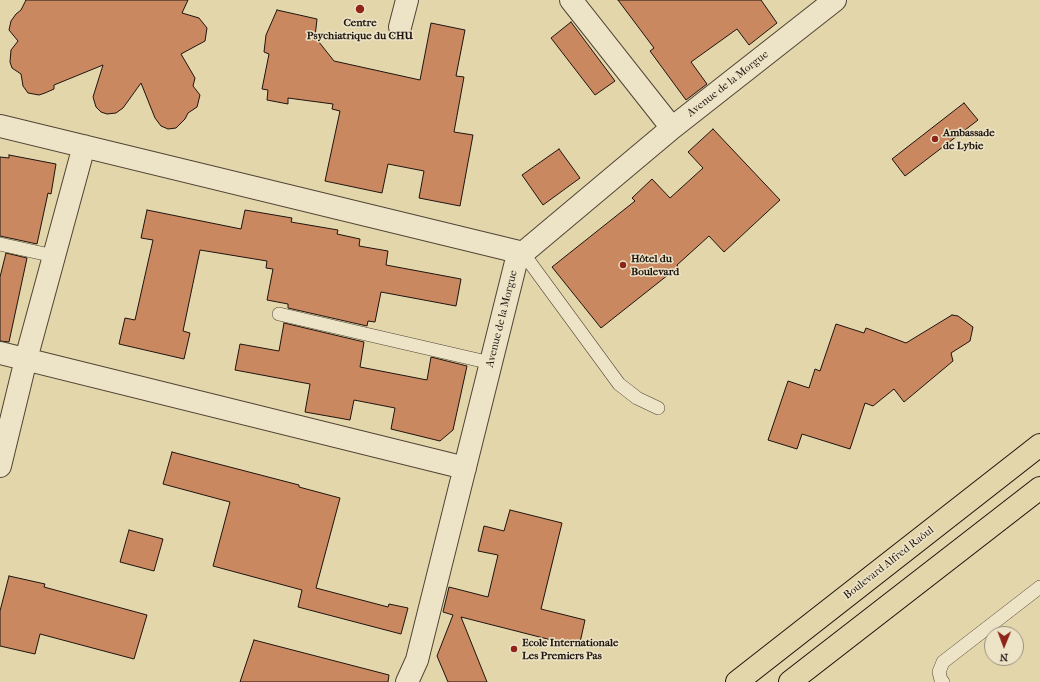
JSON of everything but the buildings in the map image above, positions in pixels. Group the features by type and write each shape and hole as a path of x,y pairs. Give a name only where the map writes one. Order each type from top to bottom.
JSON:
{"main road":[{"name":"Boulevard Alfred Raôul","path":"737,682 1040,445"},
{"path":"790,682 1040,488"}],"street":[{"path":"400,27 407,0"},
{"path":"571,0 672,128"},
{"name":"Avenue de la Morgue","path":"407,682 417,660 516,262 523,253 672,128 825,3"},
{"path":"0,126 523,253"},
{"path":"0,466 26,359 84,146"},
{"path":"0,353 465,468"}],"lane":[{"path":"0,244 54,256"},
{"path":"523,253 619,384 637,398 658,408"},
{"path":"279,314 491,363"},
{"path":"943,682 939,672 943,662 1038,592"}],"place":[{"name":"Centre Psychiatrique du CHU","path":"360,9"},
{"name":"Ambassade de Lybie","path":"935,139"},
{"name":"Hôtel du Boulevard","path":"623,265"},
{"name":"Ecole Internationale Les Premiers Pas","path":"514,649"}]}
